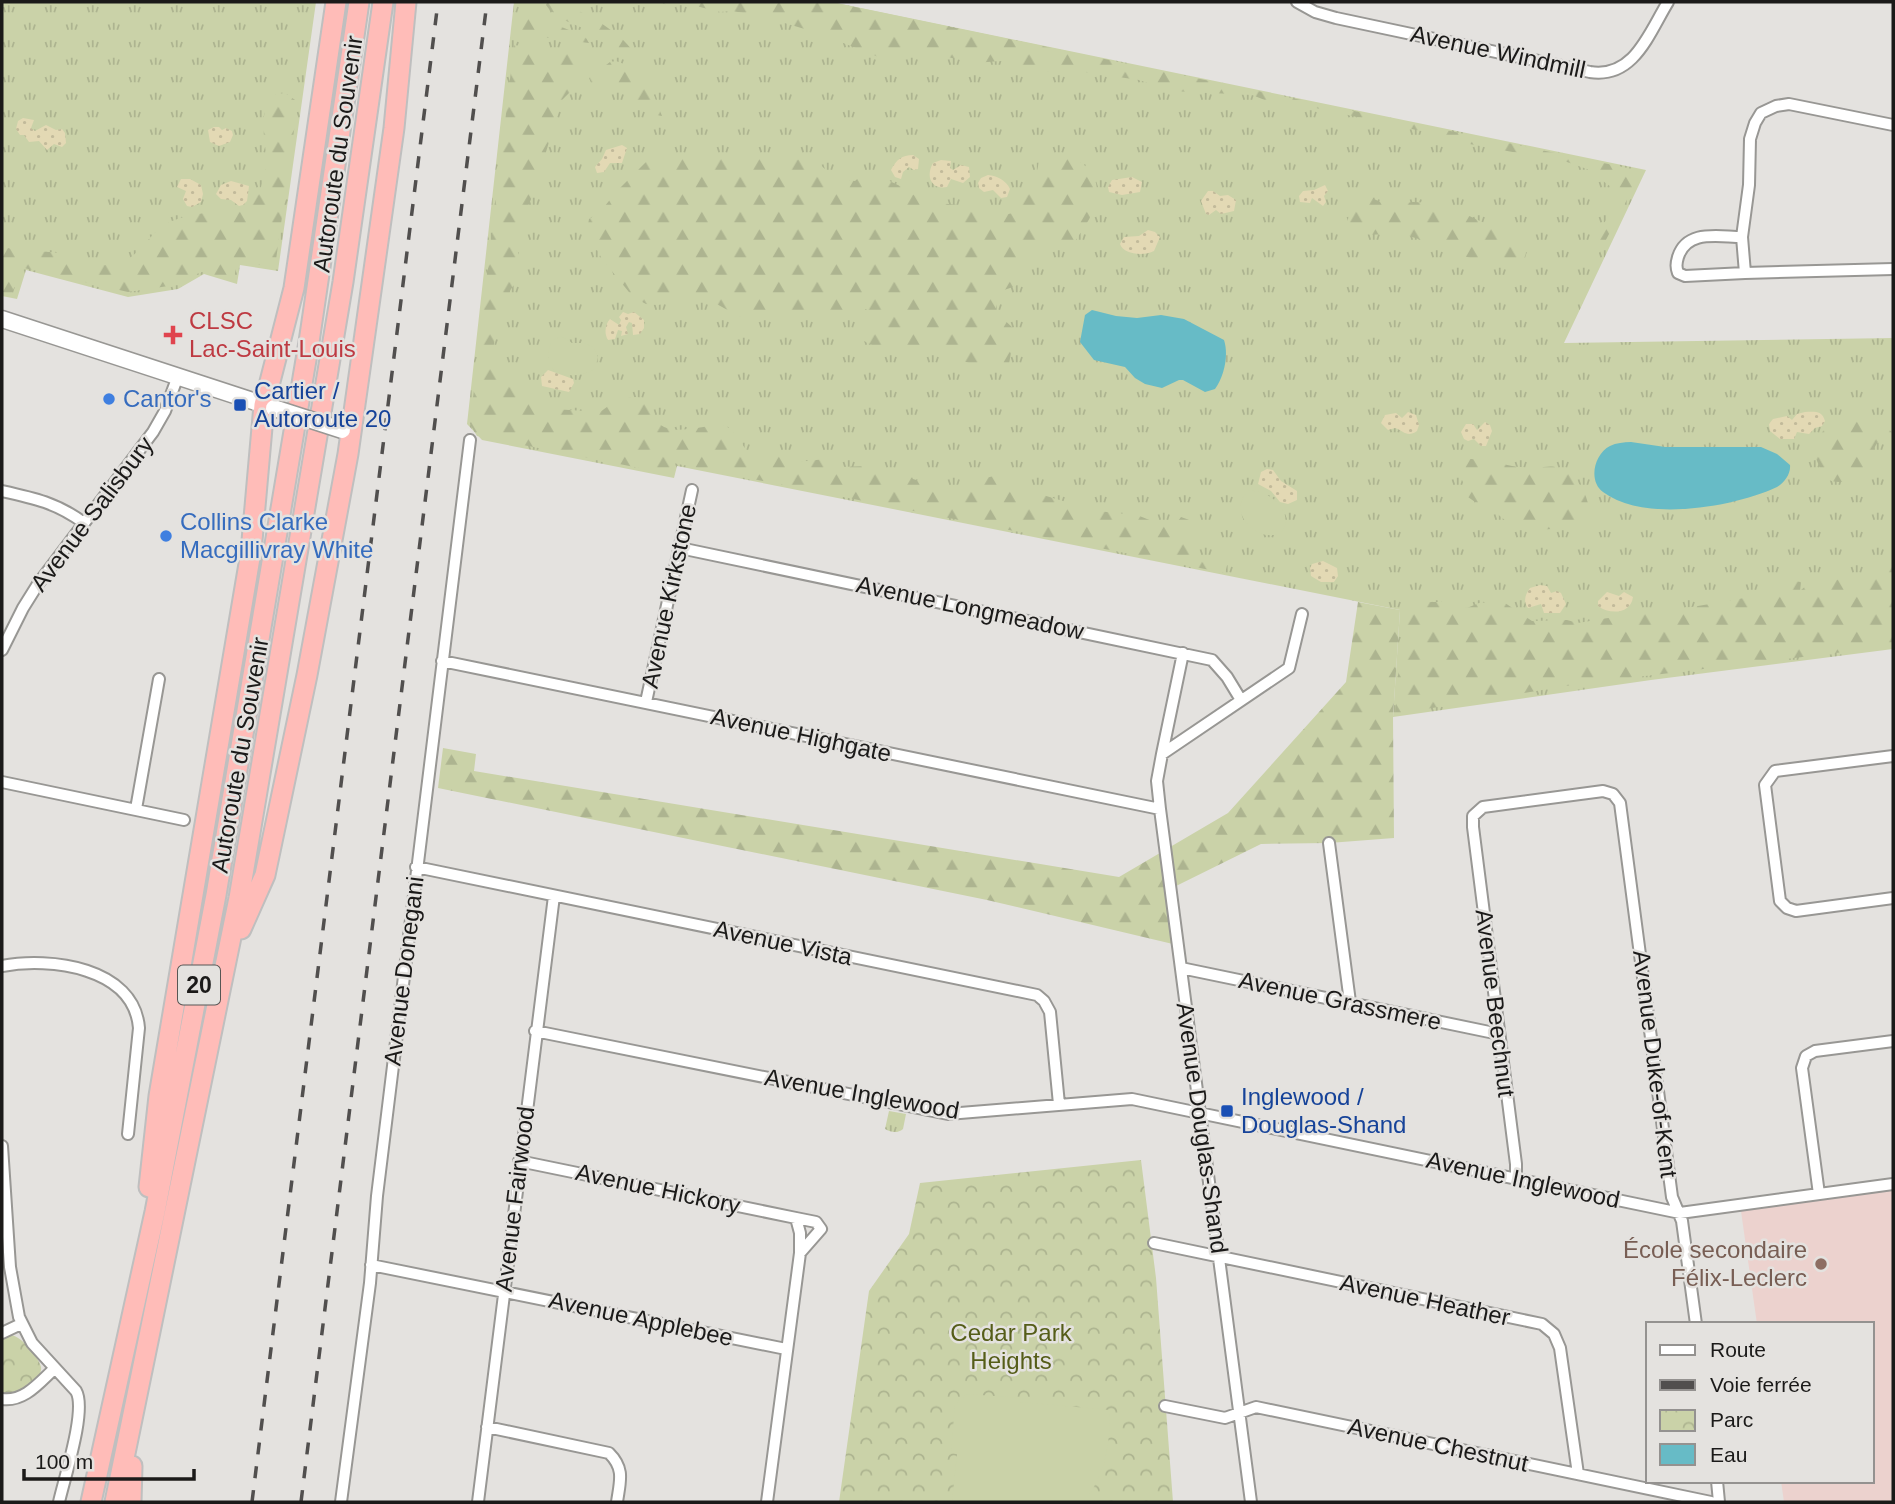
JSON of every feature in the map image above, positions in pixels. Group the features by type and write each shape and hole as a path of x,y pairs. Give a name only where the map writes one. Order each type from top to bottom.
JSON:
{"highway":[{"path":"141,1279 155,1117 251,552 269,406 294,288 336,2"},
{"name":"Autoroute du Souvenir","path":"91,1502 141,1279 208,939 254,677 328,221 359,2"},
{"name":"Autoroute du Souvenir","path":"115,1502 228,959 343,282 383,2"},
{"path":"228,959 265,875 307,675 394,128 406,2"},
{"path":"131,1502 132,1423"}],"street":[{"name":"Avenue Windmill","path":"1297,2 1315,12 1336,18 1598,73 1615,71 1628,64 1668,2"},
{"path":"1745,274 1742,237 1749,185 1750,138 1762,113 1776,106 1789,104 1893,125"},
{"path":"1742,237 1699,237 1688,240 1680,252 1676,266 1678,273 1685,276 1893,269"},
{"path":"2,319 347,431"},
{"name":"Avenue Salisbury","path":"3,647 38,584 153,432 165,411 178,376"},
{"name":"Avenue Donegani","path":"341,1502 367,1313 377,1196 470,440"},
{"name":"Avenue Kirkstone","path":"646,702 692,490"},
{"path":"2,491 50,502 84,523"},
{"name":"Avenue Longmeadow","path":"680,548 1212,660 1227,677 1241,700"},
{"path":"1162,754 1289,667 1301,614"},
{"name":"Avenue Douglas-Shand","path":"1183,653 1157,781 1251,1502"},
{"name":"Avenue Highgate","path":"442,661 1160,809"},
{"path":"136,809 159,679"},
{"path":"1893,756 1775,771 1765,785 1780,901 1787,908 1796,911 1893,898"},
{"path":"2,782 184,820"},
{"name":"Avenue Duke-of-Kent","path":"1473,827 1474,816 1483,807 1603,790 1612,793 1620,803 1672,1197 1680,1213 1696,1322"},
{"name":"Avenue Beechnut","path":"1473,827 1516,1179"},
{"path":"1329,843 1350,1002"},
{"name":"Avenue Vista","path":"416,867 1037,995 1050,1012 1059,1104"},
{"name":"Avenue Fairwood","path":"478,1502 554,896"},
{"path":"2,966 45,963 97,975 126,993 136,1009 139,1028 128,1134"},
{"name":"Avenue Grassmere","path":"1181,968 1499,1034"},
{"name":"Avenue Inglewood","path":"535,1031 945,1114 1132,1099 1680,1213 1893,1184"},
{"path":"1819,1194 1802,1068 1806,1056 1815,1051 1893,1041"},
{"path":"2,1146 10,1267 21,1324 32,1343 76,1391 80,1399 59,1502"},
{"name":"Avenue Hickory","path":"519,1161 816,1222 821,1229 800,1253"},
{"name":"Avenue Hickory","path":"767,1502 800,1253 800,1233 796,1218"},
{"name":"Avenue Heather","path":"1154,1243 1542,1324 1554,1334 1560,1348 1578,1474"},
{"name":"Avenue Applebee","path":"371,1265 786,1349"},
{"path":"2,1333 21,1324"},
{"path":"2,1399 11,1400 26,1394 54,1369"},
{"name":"Avenue Chestnut","path":"1165,1406 1225,1418 1256,1407 1712,1502"},
{"path":"487,1427 609,1452 618,1461 621,1472 617,1502"},
{"path":"1717,1483 1720,1502"}],"shaded area":[{"name":"École secondaire Félix-Leclerc","path":"1893,1184 1893,1502 1784,1502 1781,1483 1874,1483 1874,1322 1757,1322 1740,1204"}],"green space":[{"path":"2,2 316,2 278,271 240,265 237,284 204,274 178,289 128,297 26,270 17,299 2,296"},
{"path":"514,2 832,2 1646,170 1564,343 1893,338 1893,649 1393,717 1400,610 677,466 674,478 482,440 467,424"},
{"path":"546,2 568,7 594,19 628,44 634,53 629,54 606,46 593,33 552,12"},
{"path":"660,2 831,2 1642,171 1598,255 1591,250 1590,245 1615,206 1615,190 1587,169 1567,162 1432,137 1421,131 1284,101 1270,102 1252,95 1172,91 1139,80 1064,69 1048,72 1000,61 975,63 906,48 898,56 886,60 818,33 761,16 732,11 720,12 688,4 669,6"},
{"path":"519,10 579,34 589,43 516,34"},
{"path":"514,45 594,56 574,88 561,101 546,152 545,168 520,224 520,277 499,314 492,356 498,367 510,372 519,392 528,402 538,408 600,412 618,399 637,397 649,403 657,422 664,427 680,430 724,425 747,451 772,453 797,462 826,459 840,467 869,466 878,472 933,485 956,485 998,475 1036,493 1097,511 1137,515 1172,529 1181,517 1195,522 1189,544 1191,552 1210,559 1229,558 1225,573 673,463 670,474 477,436 470,424"},
{"path":"616,61 645,72 662,116 644,110 634,95 622,90 611,79 596,86 592,85 589,78 610,62"},
{"path":"285,93 298,102 275,267 237,262 234,279 201,272 175,285 128,292 24,268 11,294 2,292 2,246 16,250 60,253 112,265 129,258 163,226 182,217 247,211 258,194 265,173 263,121 266,108 276,94"},
{"path":"768,153 819,164 836,178 855,181 867,170 920,199 969,206 999,216 1013,213 1022,204 1035,182 1040,156 1061,155 1080,162 1087,168 1097,185 1097,196 1092,214 1076,240 1060,245 1044,244 1024,262 1016,286 1001,291 995,311 1015,330 1009,364 977,366 911,345 872,345 858,338 862,328 874,318 866,309 843,320 808,314 740,317 697,293 658,305 646,304 633,297 602,259 587,231 589,219 600,212 646,162 672,156"},
{"path":"1363,197 1387,205 1434,203 1465,214 1523,241 1525,257 1518,264 1488,262 1401,234 1362,233 1347,224 1352,209"},
{"path":"561,336 572,343 584,343 593,347 598,357 595,369 567,375 553,368 549,361 549,352 552,341"},
{"path":"1846,421 1878,424 1893,433 1877,443 1867,468 1857,477 1844,482 1831,481 1824,478 1813,451 1806,445 1818,438 1829,423"},
{"path":"1471,459 1520,467 1551,466 1562,469 1580,485 1593,515 1590,520 1552,529 1525,528 1513,524 1502,518 1493,508 1481,506 1465,495 1463,482 1455,466 1460,460"},
{"path":"1248,491 1264,493 1278,503 1285,518 1281,533 1263,534 1247,524 1240,508"},
{"path":"1893,549 1893,646 1579,684 1395,714 1405,611 1416,602 1448,602 1467,608 1479,603 1502,601 1532,621 1567,620 1578,623 1763,596 1776,585 1786,581 1801,582 1800,591 1809,583 1868,576"},
{"path":"1358,602 1400,610 1393,717 1394,838 1261,844 1170,889 1177,945 987,900 438,788 443,748 476,754 474,771 1119,877 1228,813 1346,682"},
{"path":"889,1111 906,1114 901,1131 885,1129"},
{"name":"Cedar Park Heights","path":"1141,1160 1156,1278 1173,1502 839,1502 869,1291 909,1234 920,1183"},
{"path":"11,1335 24,1343 41,1367 33,1383 2,1394 2,1339"},
{"path":"967,1394 1110,1410 1109,1435 1102,1470 1083,1502 952,1502 957,1454 951,1453 955,1404"}],"sand":[{"path":"23,118 34,120 31,128 35,131 46,125 56,130 62,129 66,143 62,147 54,144 47,150 39,141 29,142 16,129 18,121"},
{"path":"214,127 232,131 230,142 219,146 210,142 208,130"},
{"path":"622,145 627,148 622,163 610,163 604,172 597,173 595,167 606,150"},
{"path":"913,155 919,159 918,169 909,167 903,172 901,179 895,177 891,170 895,163 903,157"},
{"path":"951,161 950,168 953,170 961,165 969,167 970,177 963,183 951,179 947,187 937,186 931,181 930,173 933,163"},
{"path":"988,175 998,177 1006,183 1010,189 1007,197 1001,198 993,190 984,192 979,188 981,178"},
{"path":"1132,177 1142,182 1140,192 1122,195 1109,192 1108,187 1112,180"},
{"path":"181,179 190,179 201,185 201,202 192,207 187,206 183,199 186,191 177,187"},
{"path":"231,181 249,186 247,201 243,205 221,199 216,194 221,185"},
{"path":"1325,185 1328,191 1324,196 1326,202 1323,206 1312,198 1310,203 1300,202 1299,196 1303,191"},
{"path":"1208,191 1220,196 1228,195 1236,200 1234,211 1221,214 1216,210 1206,214 1201,201"},
{"path":"1148,230 1160,237 1154,251 1145,254 1122,248 1120,244 1124,237 1139,236"},
{"path":"623,312 634,312 644,320 644,328 640,334 633,335 632,323 629,322 626,327 628,334 621,336 622,331 618,330 615,339 608,340 608,321 610,319 619,325 619,317"},
{"path":"548,370 573,379 574,383 569,392 542,386 541,377"},
{"path":"1408,412 1416,415 1419,425 1414,433 1408,434 1395,428 1388,430 1381,423 1385,415 1396,413 1402,418"},
{"path":"1805,412 1822,415 1825,421 1822,426 1809,434 1797,432 1794,439 1780,439 1770,431 1769,424 1773,419 1787,416 1792,420 1797,414"},
{"path":"1485,422 1490,425 1492,431 1486,446 1481,446 1474,439 1464,439 1461,432 1466,424 1473,424 1477,430"},
{"path":"1273,470 1281,481 1297,491 1297,500 1288,504 1280,502 1271,491 1258,484 1261,472"},
{"path":"1323,561 1337,568 1338,576 1334,582 1321,582 1311,576 1312,564"},
{"path":"1547,586 1551,593 1561,593 1566,604 1560,613 1544,613 1541,604 1528,608 1525,600 1527,593 1530,588"},
{"path":"1607,592 1619,596 1624,592 1633,597 1624,610 1608,611 1598,606 1598,601"}],"water":[{"path":"1092,310 1116,316 1137,318 1161,315 1184,319 1224,340 1226,359 1215,389 1205,392 1183,380 1162,388 1145,384 1125,367 1094,360 1080,342 1085,315"},
{"path":"1631,442 1665,447 1761,447 1777,454 1790,468 1786,478 1777,487 1737,501 1689,509 1641,507 1620,502 1603,492 1594,475 1597,461 1604,450 1615,444"}],"railway":[{"path":"252,1502 438,2"},
{"path":"301,1502 487,2"}],"place":[{"name":"CLSC Lac-Saint-Louis","path":"173,335"},
{"name":"Cantor's","path":"109,399"},
{"name":"Cartier / Autoroute 20","path":"240,405"},
{"name":"Collins Clarke Macgillivray White","path":"166,536"},
{"name":"Inglewood / Douglas-Shand","path":"1227,1111"},
{"name":"École secondaire Félix-Leclerc","path":"1821,1264"}]}
